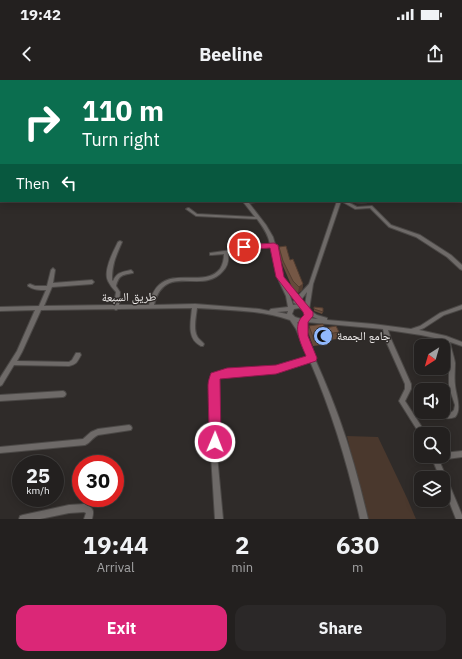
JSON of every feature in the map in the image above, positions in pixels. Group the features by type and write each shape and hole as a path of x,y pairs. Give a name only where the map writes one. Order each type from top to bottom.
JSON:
{"street":[{"path":"246,202 269,232 274,245 280,277 291,308"},
{"path":"303,336 304,320 308,316 307,310 310,284 339,202"},
{"path":"345,202 356,208 370,207 390,226 418,236 449,256 462,268"},
{"path":"188,209 196,215 259,218"},
{"path":"116,308 118,292 110,280 111,263 120,242"},
{"path":"212,254 240,250 248,246 274,245"},
{"path":"151,307 157,290 167,282 202,279 217,275 225,264 226,253"},
{"path":"0,383 32,326 49,286 53,270"},
{"path":"114,286 118,275 131,272"},
{"path":"280,277 307,310"},
{"path":"30,286 35,288 92,282"},
{"path":"310,284 291,308 289,314 303,336 322,379 340,429 364,519"},
{"path":"195,306 193,334 196,341 201,344"},
{"name":"طريق السبعة","path":"0,309 195,306 259,311"},
{"path":"259,311 299,306 319,317 338,322"},
{"path":"412,331 422,327 442,314 462,307"},
{"path":"259,311 282,315 292,319 338,322 412,331 446,338 462,344"},
{"path":"385,328 388,339 408,384 408,390 402,398 402,401 419,427"},
{"path":"446,338 452,362 452,387 458,405 457,411 450,415"},
{"path":"12,363 69,364 74,362 78,355"},
{"path":"219,519 214,455 216,430 213,384 214,377 227,373 276,369 312,358"},
{"path":"0,398 63,394"},
{"path":"0,450 85,442 98,432 129,428"},
{"path":"450,455 462,454"},
{"path":"438,463 460,519"},
{"path":"23,519 69,509 85,508 90,512 88,519"}],"shaded area":[{"path":"347,436 378,437 416,519 366,519"}],"building":[{"path":"286,246 290,260 293,259 303,284 299,287 293,281 283,261 279,247"},
{"path":"314,307 323,308 323,312 314,309"},
{"path":"323,324 325,328 336,326 339,332 328,334 330,337 314,340 309,326"}],"place":[{"name":"جامع الجمعة","path":"323,336"}],"route":[{"path":"215,442 216,430 213,384 214,377 216,375 288,367 312,358 303,336 303,320 307,318 309,314 280,277 274,245 244,247"}]}
